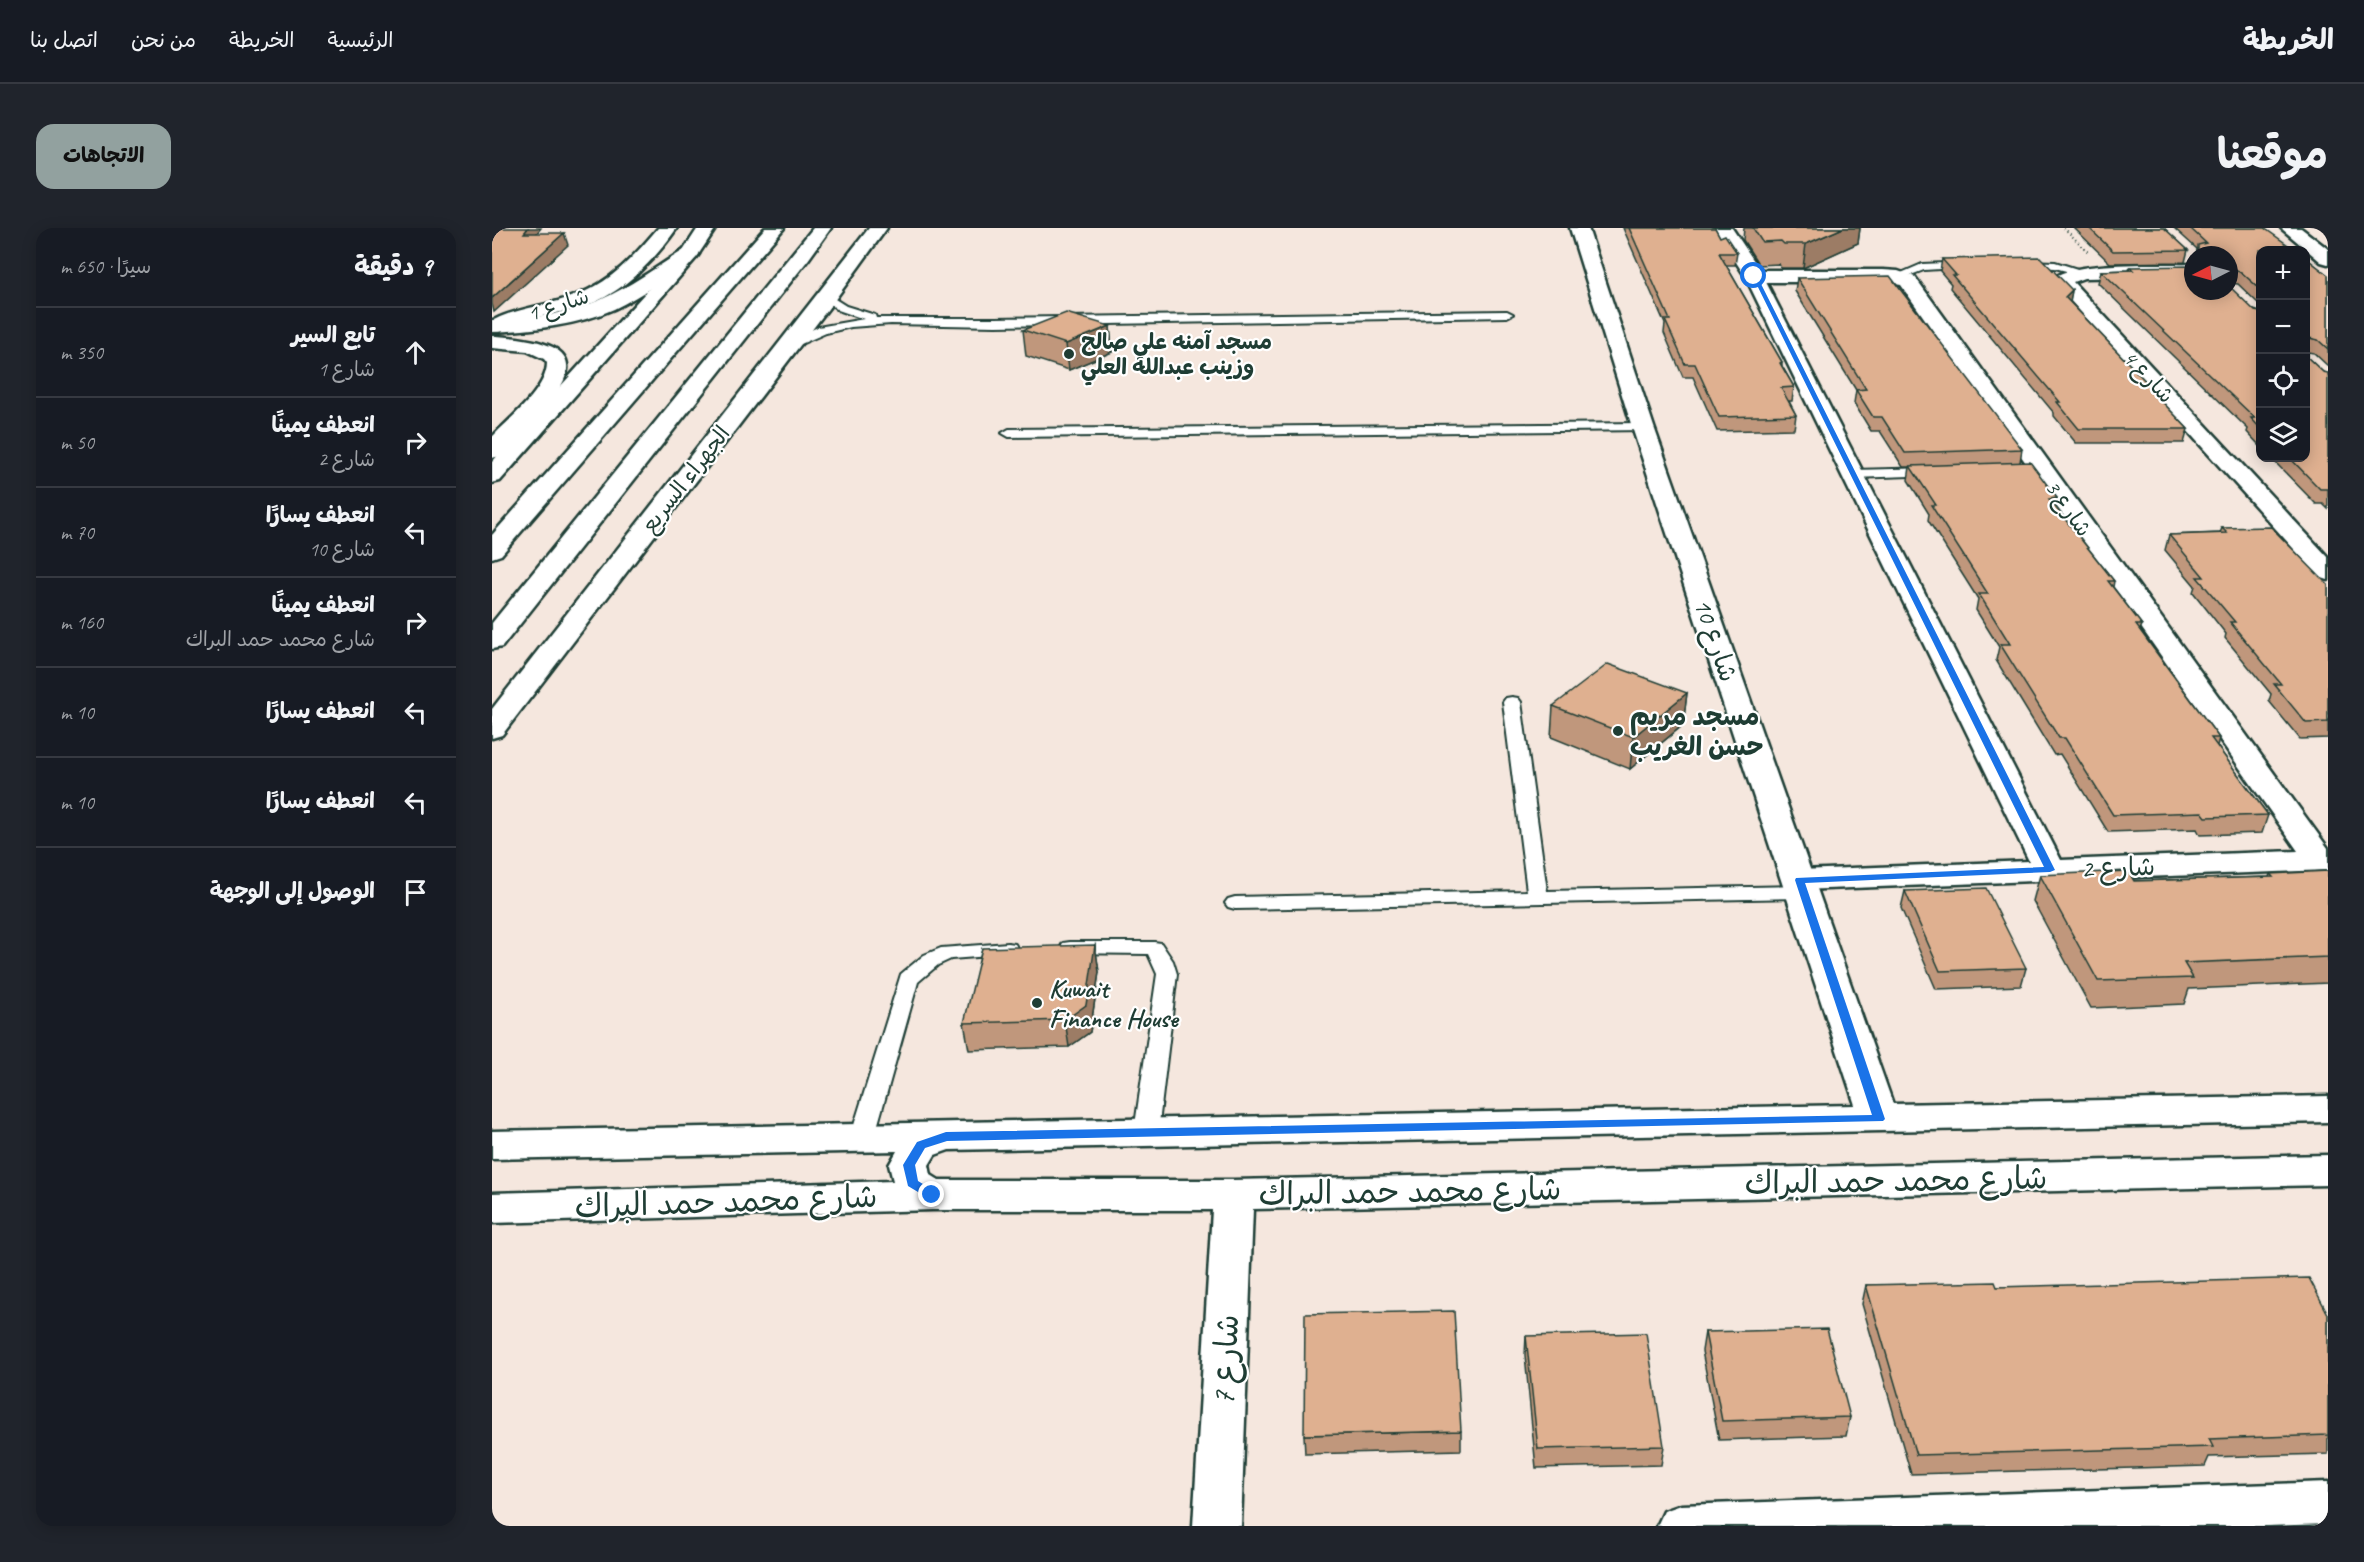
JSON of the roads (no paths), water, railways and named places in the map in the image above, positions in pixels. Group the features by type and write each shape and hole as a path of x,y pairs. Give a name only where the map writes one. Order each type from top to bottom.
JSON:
{"main road":[{"name":"شارع 1","path":"493,332 513,319 586,299 605,288 623,275 668,228"},
{"path":"492,476 690,254 707,228"},
{"path":"492,550 775,228"},
{"name":"الجهراء السريع","path":"492,729 878,228"},
{"name":"شارع 10","path":"1579,228 1643,427 1879,1119"},
{"path":"1723,228 1754,276 2050,870"},
{"path":"2290,228 2328,258"},
{"name":"الجهراء السريع","path":"492,641 788,273 830,230"},
{"path":"539,495 730,250"},
{"path":"493,332 593,310 638,287 690,254"},
{"path":"2081,272 2184,270"},
{"name":"شارع 4","path":"2081,272 2061,280 2328,572"},
{"path":"1754,276 1898,277"},
{"name":"شارع 3","path":"1898,277 1908,281 2037,471 2324,860"},
{"path":"492,451 501,431 551,387 559,375 558,366 549,352 493,332"},
{"name":"شارع 2","path":"1801,886 2050,870 2324,860"},
{"path":"492,1145 2328,1109"},
{"path":"932,1195 912,1183 909,1165 921,1145 946,1136"},
{"name":"شارع محمد حمد البراك","path":"492,1208 932,1195 1233,1195 2328,1170"},
{"name":"شارع 7","path":"1218,1526 1233,1195"},
{"path":"1681,1526 2066,1519 2328,1503"}],"lane":[{"path":"1898,277 1922,267 1980,264"},
{"path":"2004,264 2043,264 2081,272"},
{"path":"827,297 842,308 860,315 891,320"},
{"path":"790,344 822,330 851,323 891,320 996,322 1507,314"},
{"path":"1008,434 1643,427"},
{"path":"1853,474 1948,472"},
{"path":"1512,702 1538,897"},
{"path":"1235,903 1538,897 1801,886"},
{"path":"1050,948 1154,948 1163,961 1167,974 1146,1132"},
{"path":"862,1138 908,979 931,960 948,953 1027,949"}],"place":[{"name":"مسجد آمنه علي صالح وزينب عبدالله العلي","path":"1069,354"},
{"name":"مسجد مريم حسن الغريب","path":"1618,731"},
{"name":"Kuwait Finance House","path":"1037,1003"}]}
